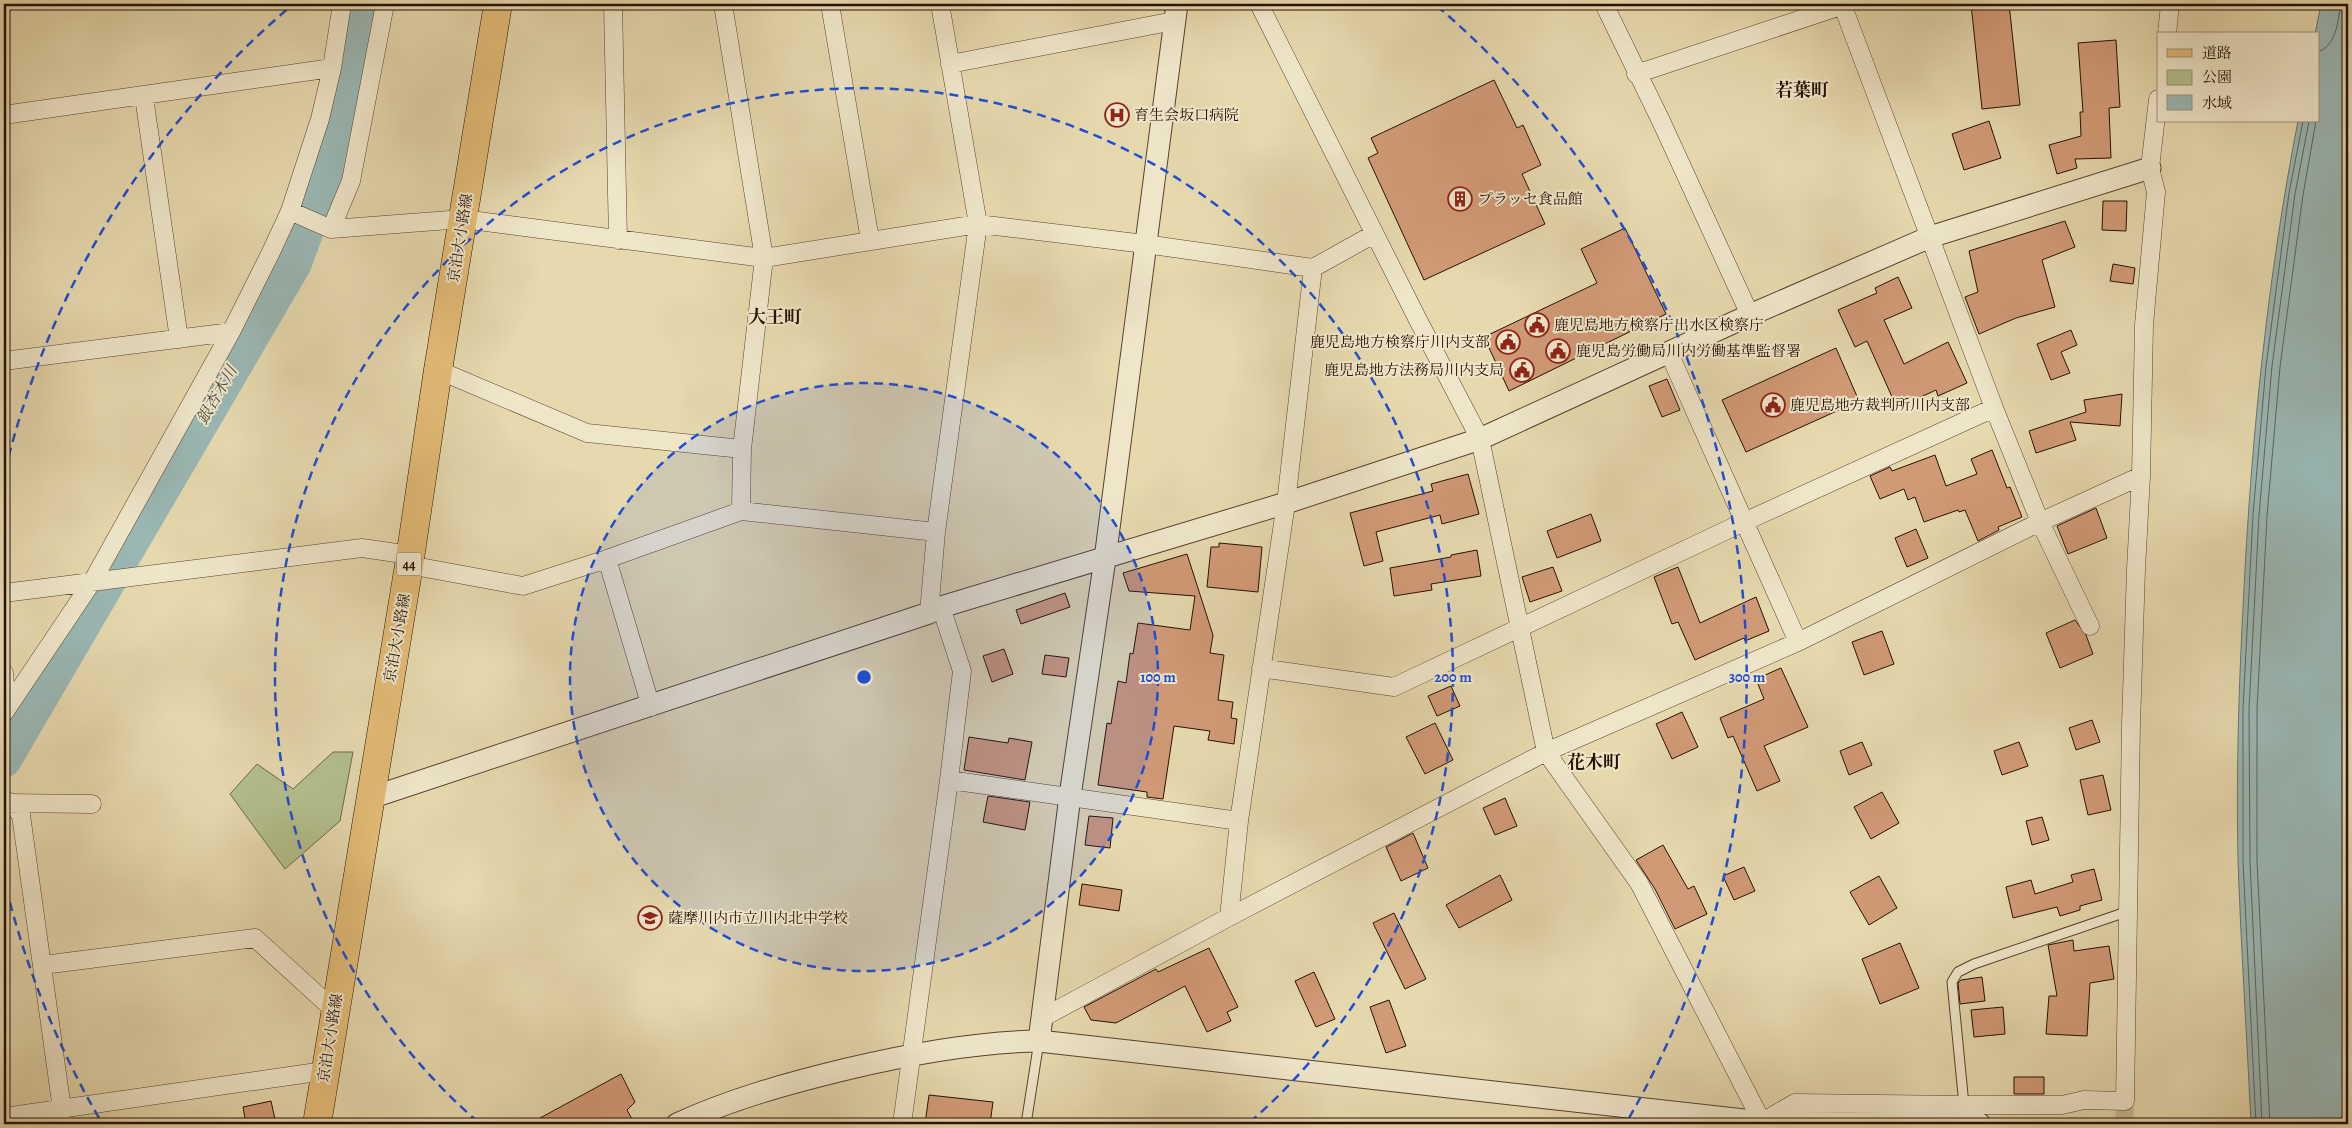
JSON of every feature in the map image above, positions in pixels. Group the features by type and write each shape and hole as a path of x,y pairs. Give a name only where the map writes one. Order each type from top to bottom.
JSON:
{"main road":[{"name":"京泊大小路線","path":"317,1124 324,1071 409,560 498,4"}],"street":[{"path":"8,706 97,582 293,212 320,119 332,68 342,4"},
{"path":"328,228 351,181 385,4"},
{"path":"613,4 618,240"},
{"path":"723,4 764,258 742,449 741,511"},
{"path":"830,4 870,240"},
{"path":"902,1124 950,780 962,671 935,610 936,532 978,224 940,4"},
{"path":"1258,4 1480,439 1546,752 1639,883 1764,1123"},
{"path":"1604,4 1636,74 1661,121 1750,315"},
{"path":"1636,74 1842,4 1847,4"},
{"path":"1842,4 1994,408 2040,522 2090,626"},
{"path":"2167,32 2170,4"},
{"path":"950,64 1176,12 1105,559 1070,796 1039,1040"},
{"path":"4,115 332,68"},
{"path":"144,96 178,339"},
{"path":"1764,1123 1795,1103 1964,1106 2062,1105 2084,1100 2125,1101 2131,715 2141,476 2144,325 2156,192 2150,168 2157,108"},
{"path":"370,798 651,707 935,610 1286,503 1480,439 1750,315 1930,237 2150,168"},
{"path":"293,212 328,228 464,218 764,258 978,224 1145,244 1313,268 1374,234"},
{"path":"1229,917 1239,821 1286,503 1313,268"},
{"path":"4,361 231,332"},
{"path":"1669,353 1798,642"},
{"path":"438,370 587,432 742,449"},
{"path":"1261,668 1394,687 1744,522 1994,408"},
{"path":"1042,1018 1229,917 1546,752 1798,642 2040,522 2141,476"},
{"path":"4,593 362,548 522,586 607,559 741,511 936,532"},
{"path":"607,559 651,707"},
{"path":"4,673 8,706"},
{"path":"950,780 1239,821"},
{"path":"7,802 92,804"},
{"path":"7,802 21,816 63,1116"},
{"path":"43,966 255,938 334,1010"},
{"path":"677,1124 700,1113 795,1081 911,1054 1000,1042 1039,1040 1764,1123 1980,1124"},
{"path":"4,1117 63,1116 324,1071"}],"lane":[{"path":"1964,1106 1952,982 1958,972 1974,964 2129,912"},
{"path":"1026,1124 1039,1040"}],"green space":[{"path":"333,752 353,752 340,821 285,869 230,794 257,764 293,789"}],"water":[{"path":"2321,4 2348,4 2348,1124 2251,1124 2237,827 2239,690 2247,529 2263,354 2287,179 2298,122 2320,122 2320,32 2315,32"}],"building":[{"path":"1971,4 2009,4 2020,105 1982,109"},
{"path":"2116,40 2120,107 2109,108 2111,158 2075,159 2077,168 2057,174 2049,145 2081,136 2080,112 2083,112 2078,43"},
{"name":"プラッセ食品館","path":"1494,80 1517,128 1523,125 1541,165 1522,174 1545,224 1424,280 1368,158 1378,153 1371,138"},
{"path":"1989,121 2001,158 1964,170 1952,134"},
{"path":"2103,201 2127,201 2126,231 2102,230"},
{"path":"2065,221 2075,247 2042,260 2055,307 2016,318 1979,334 1965,297 1978,292 1969,251"},
{"path":"1625,228 1666,314 1509,391 1484,337 1597,283 1581,249"},
{"path":"2113,264 2135,268 2133,284 2110,281"},
{"path":"1898,277 1912,308 1884,320 1904,364 1948,342 1967,383 1938,396 1936,390 1897,408 1867,341 1855,347 1838,310 1877,293 1875,288"},
{"path":"2071,330 2077,345 2061,352 2070,373 2051,380 2037,344"},
{"path":"1836,348 1859,401 1746,452 1722,400"},
{"path":"1667,379 1680,410 1662,417 1649,386"},
{"path":"2122,394 2120,426 2070,422 2076,440 2036,453 2029,431 2086,412 2084,400"},
{"path":"1992,450 2007,488 2010,487 2022,517 1998,527 1999,530 1978,541 1965,510 1959,512 1958,510 1924,522 1915,497 1908,500 1904,489 1880,499 1870,476 1890,467 1892,471 1935,455 1946,486 1977,474 1971,459"},
{"path":"1468,474 1479,514 1442,524 1440,515 1376,532 1383,561 1364,566 1350,513 1433,491 1431,484"},
{"path":"2096,508 2107,538 2068,554 2057,526"},
{"path":"1591,514 1601,541 1557,558 1547,531"},
{"path":"1916,529 1928,558 1907,567 1895,538"},
{"path":"1219,543 1262,547 1258,592 1207,587 1211,547 1219,547"},
{"path":"1477,550 1481,576 1431,584 1432,590 1394,596 1390,568 1451,557 1451,555"},
{"path":"1187,554 1213,635 1210,653 1224,655 1218,700 1233,702 1231,718 1237,719 1234,744 1208,740 1210,731 1174,726 1163,799 1147,797 1147,792 1098,785 1107,723 1111,724 1118,681 1126,683 1130,653 1133,654 1138,623 1190,630 1195,596 1129,591 1123,573"},
{"path":"1553,567 1562,591 1530,602 1522,577"},
{"path":"1678,567 1700,623 1756,597 1769,631 1745,641 1744,638 1695,660 1678,622 1672,624 1654,577"},
{"path":"1065,593 1070,607 1021,624 1016,610"},
{"path":"2075,620 2086,635 2093,654 2060,668 2046,633"},
{"path":"1882,631 1894,664 1864,675 1852,642"},
{"path":"1004,649 1013,674 992,682 983,656"},
{"path":"1045,655 1069,658 1066,677 1042,674"},
{"path":"1781,668 1808,727 1764,746 1780,781 1757,791 1733,736 1728,738 1720,718 1764,699 1756,679"},
{"path":"1451,686 1460,706 1437,716 1428,696"},
{"path":"1682,712 1698,747 1672,759 1656,724"},
{"path":"2092,720 2100,742 2076,750 2069,728"},
{"path":"1435,723 1453,760 1425,774 1406,737"},
{"path":"969,737 1008,743 1009,738 1032,742 1025,780 964,770"},
{"path":"1862,742 1872,765 1849,775 1840,751"},
{"path":"2019,742 2028,766 2002,775 1994,751"},
{"path":"2103,775 2111,810 2088,815 2080,780"},
{"path":"1882,792 1899,823 1871,839 1854,807"},
{"path":"988,796 1030,802 1025,830 983,822"},
{"path":"1505,798 1517,826 1495,835 1483,808"},
{"path":"1089,816 1113,818 1110,848 1085,845"},
{"path":"2042,817 2049,840 2032,845 2026,821"},
{"path":"1413,833 1428,868 1401,881 1386,847"},
{"path":"1663,845 1688,889 1694,886 1707,914 1675,929 1655,889 1636,860"},
{"path":"1744,867 1755,891 1734,900 1723,876"},
{"path":"2094,869 2102,900 2080,906 2080,910 2060,916 2057,907 2013,918 2006,887 2031,880 2035,894 2073,882 2071,875"},
{"path":"1500,875 1512,900 1459,928 1446,905"},
{"path":"1879,876 1897,908 1869,925 1850,892"},
{"path":"1082,884 1122,890 1119,911 1079,905"},
{"path":"1394,913 1426,979 1405,989 1373,923"},
{"path":"2073,940 2074,951 2109,946 2114,979 2090,983 2087,1036 2046,1034 2049,996 2057,996 2048,945"},
{"path":"1900,943 1919,988 1880,1004 1862,959"},
{"path":"1209,948 1238,1007 1227,1012 1231,1021 1207,1032 1185,986 1116,1023 1091,1020 1084,1007 1156,969 1158,972"},
{"path":"1314,972 1335,1019 1316,1027 1295,981"},
{"path":"1982,977 1985,1001 1960,1004 1958,983 1961,980"},
{"path":"1389,1000 1406,1046 1386,1053 1370,1007"},
{"path":"2003,1007 2005,1034 1974,1037 1971,1010"},
{"path":"621,1074 635,1102 627,1110 632,1119 622,1124 529,1124"},
{"path":"2014,1077 2044,1077 2044,1094 2014,1094"},
{"path":"929,1095 993,1102 990,1124 925,1124"},
{"path":"271,1101 276,1124 246,1124 243,1107"}],"waterway":[{"name":"銀杏木川","path":"4,760 294,264 339,142 350,93 363,4"}],"tunnel":[{"path":"2124,1124 2125,1101"}],"place":[{"name":"育生会坂口病院","path":"1117,115"},
{"name":"プラッセ食品館","path":"1460,199"},
{"name":"鹿児島地方検察庁出水区検察庁","path":"1537,325"},
{"name":"鹿児島地方検察庁川内支部","path":"1508,342"},
{"name":"鹿児島労働局川内労働基準監督署","path":"1558,351"},
{"name":"鹿児島地方法務局川内支局","path":"1522,370"},
{"name":"鹿児島地方裁判所川内支部","path":"1773,405"},
{"name":"薩摩川内市立川内北中学校","path":"650,918"}],"district":[{"name":"若葉町","path":"1802,90"},
{"name":"大王町","path":"775,317"},
{"name":"花木町","path":"1594,762"}]}
